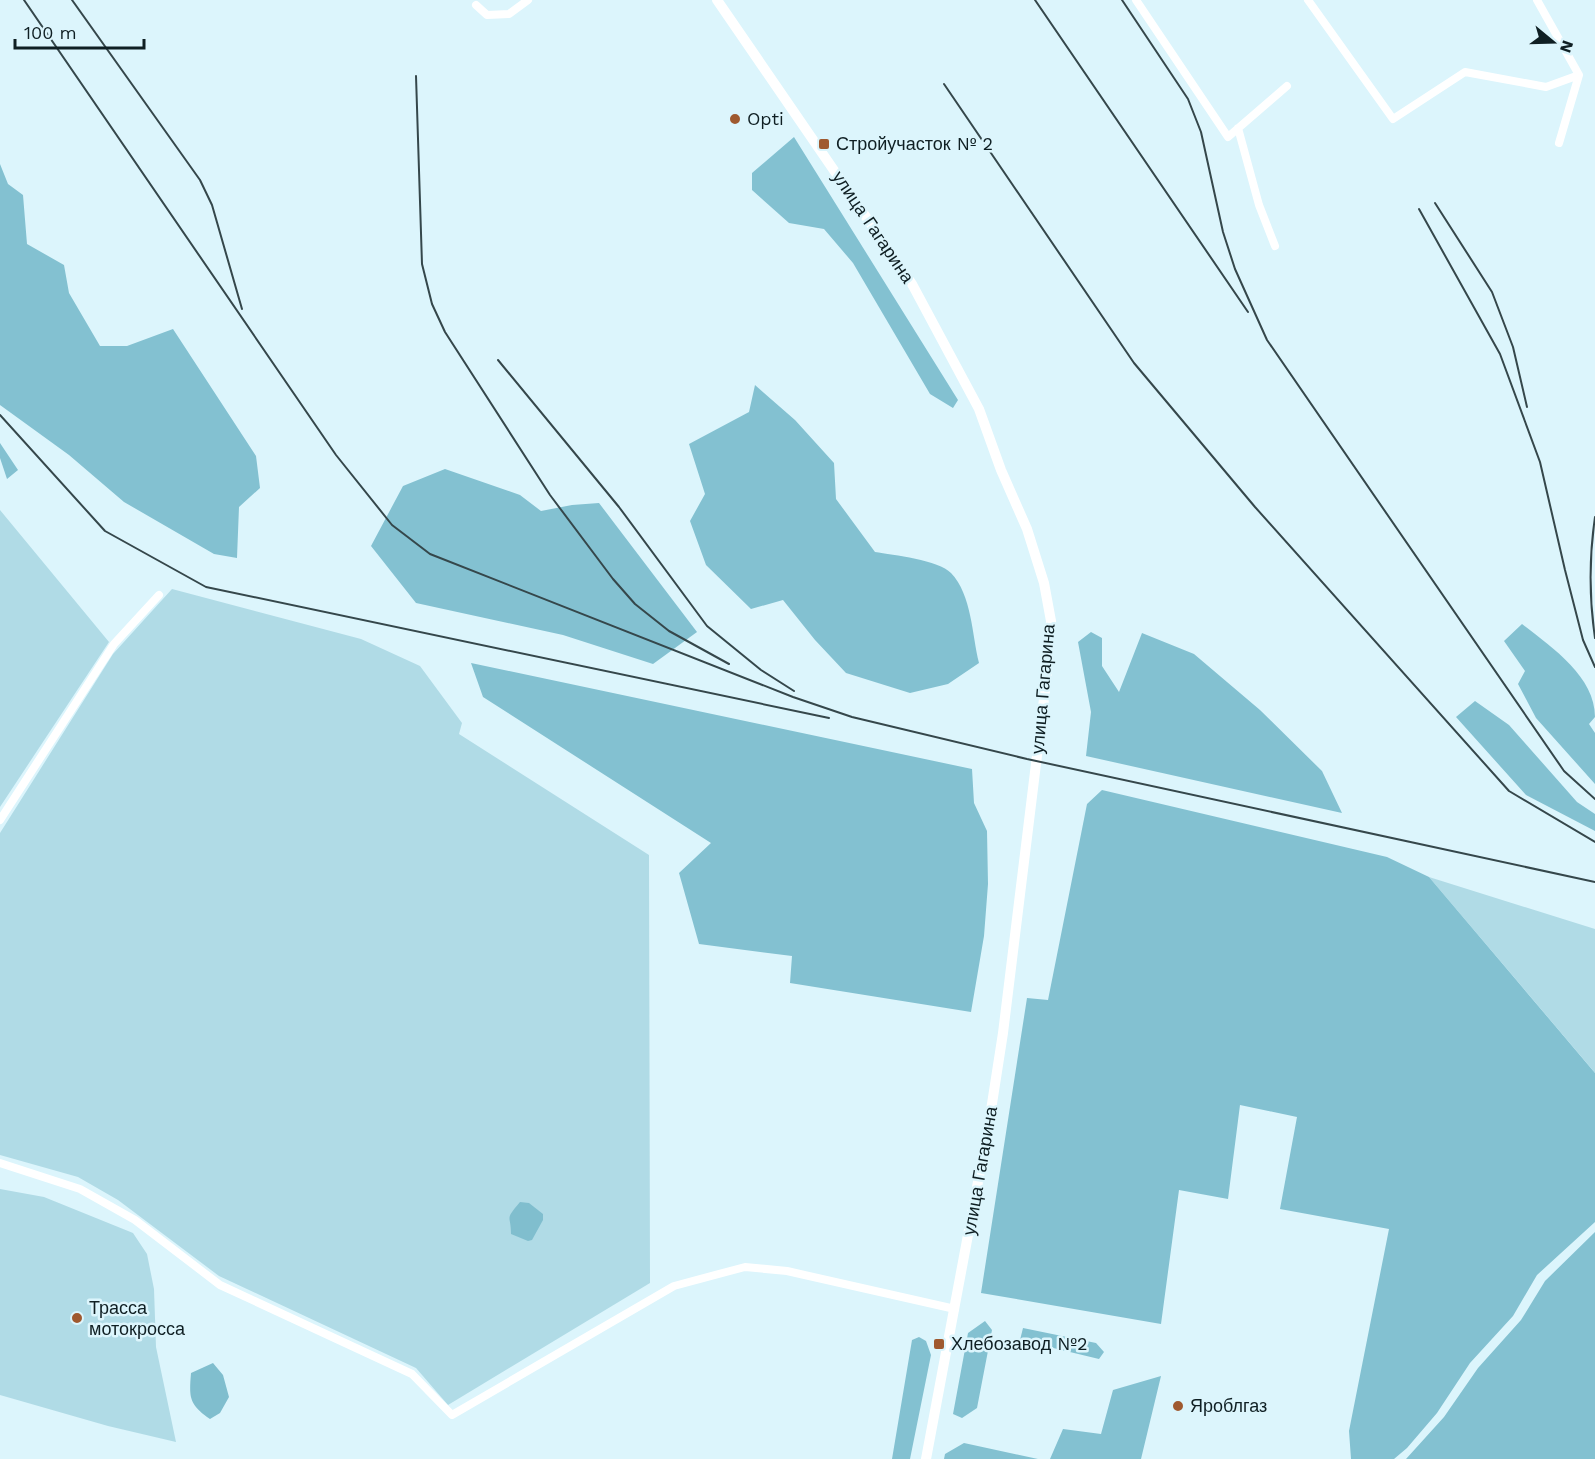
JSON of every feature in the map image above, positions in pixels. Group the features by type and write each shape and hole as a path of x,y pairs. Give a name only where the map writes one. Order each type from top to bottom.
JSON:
{"main road":[{"name":"улица Гагарина","path":"717,0 912,284 979,409 1001,470 1027,530 1048,601 1050,643 996,1083 926,1459"}],"street":[{"path":"476,4 488,15 509,14 528,0"},
{"path":"1136,0 1228,137 1287,86"},
{"path":"1308,0 1393,119 1465,72 1546,87 1579,75"},
{"path":"1537,0 1579,75 1559,143"},
{"path":"1238,128 1259,205 1275,246"},
{"path":"0,820 114,644 135,624 159,595"},
{"path":"0,1163 80,1189 135,1220 220,1285 412,1374 452,1415 674,1286 745,1267 788,1271 955,1309"}],"shaded area":[{"path":"794,137 958,400 953,408 930,394 853,263 824,229 789,223 752,190 752,173"},
{"path":"0,164 8,184 23,195 27,244 64,265 69,293 100,346 127,346 173,329 256,456 260,488 239,507 237,558 214,554 124,502 69,455 0,405"},
{"path":"755,385 795,420 834,463 836,499 875,552 926,561 945,568 951,573 958,582 967,604 979,663 948,684 910,693 846,673 815,640 783,600 751,609 706,565 690,521 705,494 689,444 749,412"},
{"path":"0,443 18,470 7,479 0,458"},
{"path":"445,469 520,495 541,511 599,503 697,632 653,664 563,635 416,603 371,546 403,486"},
{"path":"0,510 109,642 0,807"},
{"path":"172,589 361,639 420,666 462,723 459,734 649,855 650,1283 448,1405 416,1368 219,1276 118,1200 78,1177 0,1155 0,833 113,654"},
{"path":"1522,624 1558,653 1588,688 1595,717 1589,724 1595,733 1595,784 1536,718 1518,684 1525,671 1504,641"},
{"path":"1091,632 1102,638 1102,666 1119,692 1142,633 1194,654 1260,710 1322,771 1342,813 1086,756 1091,712 1078,642"},
{"path":"471,663 972,769 974,803 987,831 988,884 984,936 971,1012 790,983 792,956 699,944 679,873 711,843 483,697"},
{"path":"1475,701 1509,725 1577,802 1595,814 1595,831 1526,795 1456,717"},
{"path":"1102,790 1387,857 1429,877 1595,1073 1595,1222 1537,1275 1513,1316 1470,1363 1437,1413 1407,1448 1394,1459 1351,1459 1349,1431 1389,1229 1280,1209 1297,1117 1240,1105 1228,1199 1179,1190 1161,1324 981,1293 1027,998 1048,1000 1087,804"},
{"path":"1429,877 1595,929 1595,1073 1591,1068"},
{"name":"Трасса мотокросса","path":"0,1189 44,1197 133,1233 147,1254 154,1289 156,1347 176,1442 108,1426 0,1395"},
{"path":"520,1202 529,1203 543,1214 543,1220 532,1240 528,1241 511,1234 510,1215"},
{"path":"1595,1232 1595,1459 1406,1459 1444,1417 1478,1368 1521,1320 1545,1281"},
{"path":"985,1321 992,1330 977,1408 962,1418 953,1414 968,1333"},
{"path":"1023,1328 1096,1343 1104,1352 1099,1359 1020,1340"},
{"path":"919,1337 926,1341 931,1355 910,1459 892,1459 912,1340"},
{"path":"213,1363 223,1375 229,1397 220,1413 210,1419 194,1404 190,1382 191,1373"},
{"path":"1161,1376 1141,1459 1050,1459 1063,1429 1101,1434 1113,1390"},
{"path":"964,1443 1038,1459 944,1459 945,1454"}],"railway":[{"path":"24,0 336,455 392,525 430,554 793,697 852,717 1027,759 1595,882"},
{"path":"72,0 200,180 212,205 242,309"},
{"path":"1035,0 1248,312"},
{"path":"1122,0 1188,99 1201,132 1223,232 1235,269 1267,340 1564,771 1595,799"},
{"path":"416,76 422,264 432,304 445,332 550,495 613,579 635,604 669,631 729,664"},
{"path":"944,84 1134,363 1255,507 1509,791 1595,842"},
{"path":"1435,203 1492,292 1513,347 1527,407"},
{"path":"1419,209 1500,354 1540,462 1583,640 1595,667"},
{"path":"498,360 619,507 707,626 761,670 794,691"},
{"path":"0,415 105,531 206,587 829,718"},
{"path":"1595,517 1590,578 1595,638"}],"place":[{"name":"Opti","path":"735,119"},
{"name":"Стройучасток № 2","path":"824,144"},
{"name":"Трасса мотокросса","path":"77,1318"},
{"name":"Хлебозавод №2","path":"939,1344"},
{"name":"Яроблгаз","path":"1178,1406"}]}
